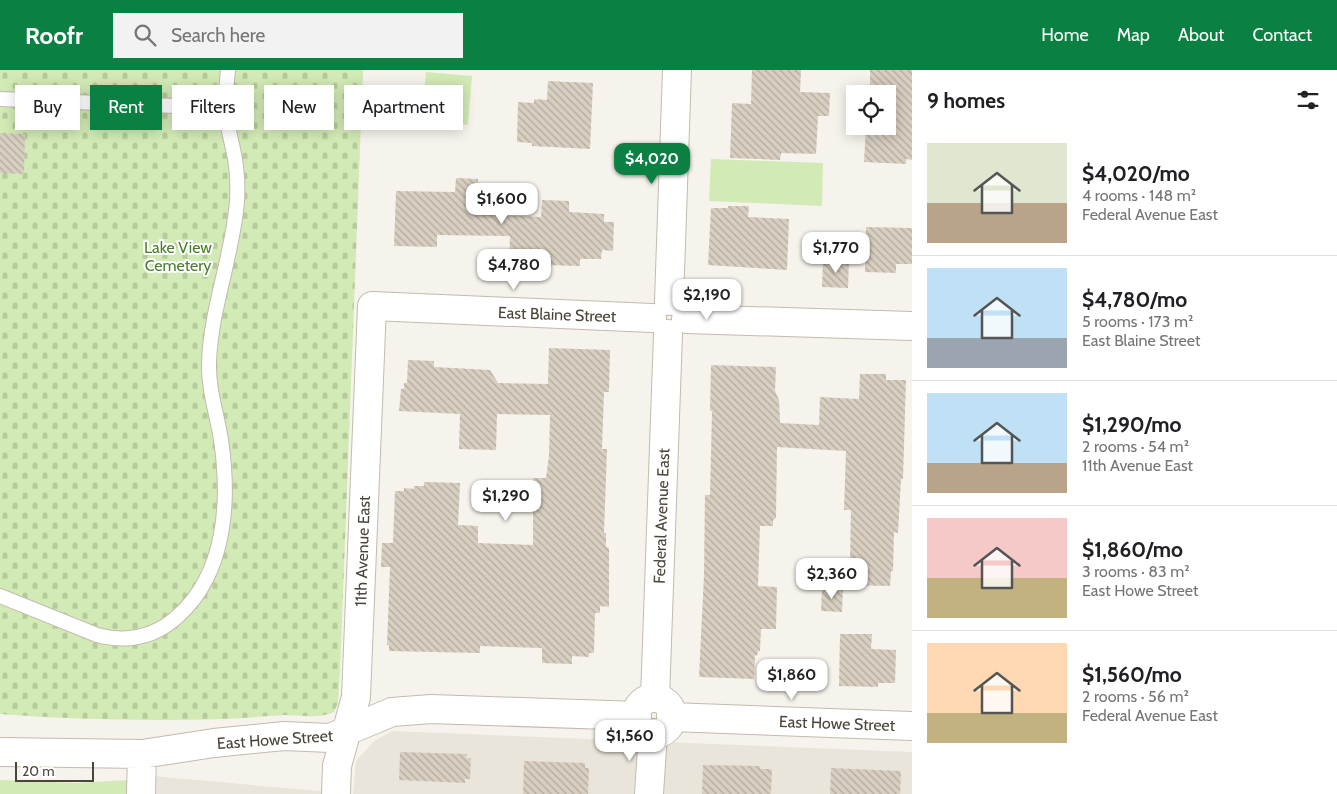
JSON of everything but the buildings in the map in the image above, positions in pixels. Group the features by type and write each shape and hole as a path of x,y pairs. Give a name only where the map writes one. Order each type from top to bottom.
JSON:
{"street":[{"name":"Federal Avenue East","path":"650,794 677,70"},
{"name":"East Blaine Street","path":"372,306 912,326"},
{"name":"11th Avenue East","path":"336,794 337,766 356,697 372,306"},
{"name":"East Howe Street","path":"0,752 142,754 214,743 284,736 330,738 392,712 430,709 912,726"},
{"path":"140,794 142,754"}],"lane":[{"path":"227,85 228,70"},
{"path":"0,99 172,106"},
{"path":"0,596 97,635 116,639 135,638 159,630 180,614 197,596 221,540 223,524 225,480 220,438 210,386 209,361 216,311 235,219 236,163 230,130"}],"shaded area":[{"path":"393,731 912,752 912,794 353,794 356,761 374,741"},
{"path":"152,776 353,794 151,794"}],"green space":[{"name":"Lake View Cemetery","path":"0,70 363,70 362,85 344,85 344,130 361,130 340,672 338,703 334,712 316,716 285,715 168,720 84,719 0,714"},
{"path":"426,72 472,76 468,125 463,125 463,85 425,85"},
{"path":"711,159 823,163 822,206 709,201"},
{"path":"0,780 76,783 129,780 128,794 0,794"}]}
